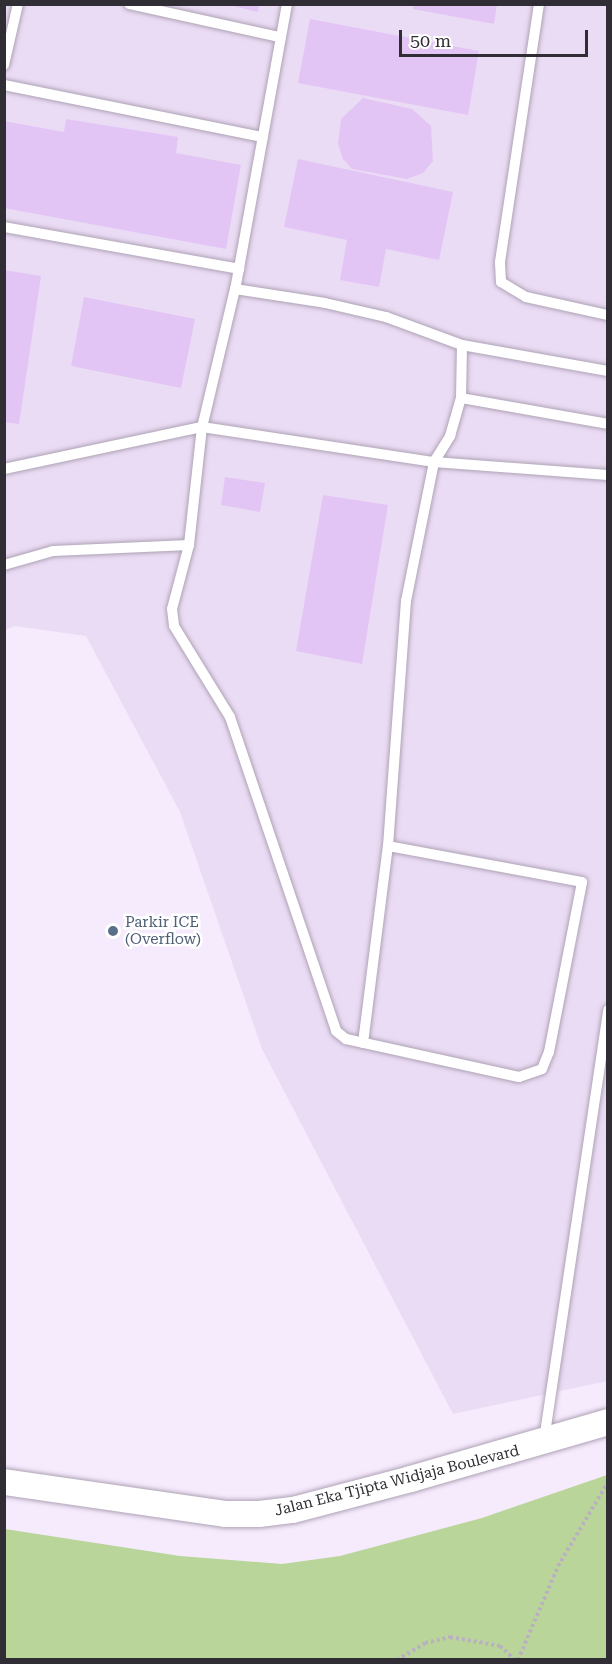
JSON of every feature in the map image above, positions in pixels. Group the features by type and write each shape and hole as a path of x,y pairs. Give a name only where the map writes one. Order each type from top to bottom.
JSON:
{"street":[{"name":"Jalan Eka Tjipta Widjaja Boulevard","path":"4,1482 225,1514 259,1514 293,1510 544,1445 608,1422"}],"lane":[{"path":"4,65 18,4"},
{"path":"129,4 279,37"},
{"path":"287,4 279,37 235,289 202,427 189,545 172,609 174,626 230,717 332,1022 340,1036 519,1077 542,1069 549,1052 582,882 388,846"},
{"path":"539,4 500,263 501,282 526,297 608,315"},
{"path":"4,85 263,137"},
{"path":"4,227 239,269"},
{"path":"235,289 386,317 462,345 608,371"},
{"path":"363,1043 388,846 406,601 434,462 450,436 461,398 462,345"},
{"path":"461,398 608,424"},
{"path":"4,469 202,427 434,462 608,475"},
{"path":"4,565 53,551 189,545"},
{"path":"544,1445 608,1010"}],"path":[{"path":"397,1659 425,1643 450,1637 500,1646 517,1659 558,1566 608,1482"}],"shaded area":[{"path":"5,5 607,5 607,1381 453,1414 262,1049 180,812 86,636 15,626 5,630"}],"green space":[{"path":"607,1475 607,1659 5,1659 5,1529 180,1556 282,1564 340,1556 482,1518"}],"building":[{"path":"225,4 259,4 258,12"},
{"path":"414,4 497,4 494,24 413,9"},
{"path":"310,19 479,51 468,115 298,83"},
{"path":"363,98 412,109 431,126 433,161 423,173 407,179 352,169 343,159 338,144 341,119"},
{"path":"66,119 178,137 176,153 241,165 226,249 4,208 4,121 64,132"},
{"path":"298,159 453,192 439,260 386,249 379,287 340,280 347,240 284,227"},
{"path":"4,270 41,276 19,424 4,422"},
{"path":"84,297 195,319 181,388 71,366"},
{"path":"225,477 265,483 260,512 221,505"},
{"path":"323,495 388,505 362,664 296,651"}],"place":[{"name":"Parkir ICE (Overflow)","path":"113,931"}]}
